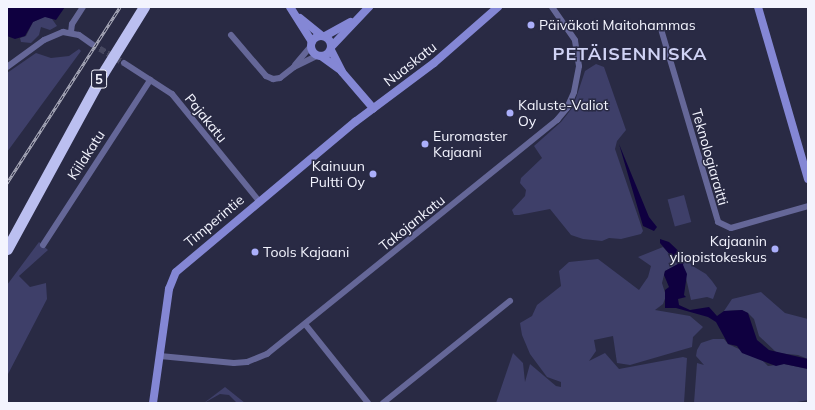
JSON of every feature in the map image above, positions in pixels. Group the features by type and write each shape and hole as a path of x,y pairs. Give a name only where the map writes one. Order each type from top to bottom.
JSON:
{"highway":[{"name":"5","path":"133,23 141,7"},
{"name":"5","path":"7,249 103,72 144,7"},
{"path":"7,240 20,225"}],"street":[{"path":"71,32 72,24 83,7"},
{"path":"290,7 298,16 323,36 331,48 342,72"},
{"path":"231,35 266,76 273,79 280,78 294,67 319,56 331,48 356,18 369,7"},
{"name":"Nuaskatu","path":"373,108 434,63 498,7"},
{"name":"Takojankatu","path":"160,356 211,362 246,362 267,354 534,139 567,108 577,82 578,53 568,28 552,7"},
{"path":"758,7 808,179"},
{"path":"298,16 311,44 319,56 342,72 373,108"},
{"path":"294,67 311,44 356,18"},
{"name":"Teknologiaraitti","path":"661,29 718,222 731,228 808,206"},
{"path":"7,67 44,40 62,32 71,32 92,44"},
{"name":"Pajakatu","path":"124,63 172,94 259,201"},
{"name":"Kiilakatu","path":"43,245 150,80"},
{"name":"Timperintie","path":"153,403 169,289 176,272 259,201 373,108"},
{"path":"383,403 510,301"},
{"path":"305,324 368,403"}],"shaded area":[{"path":"7,7 65,7 56,20 45,17 33,22 25,36 15,39 7,36"},
{"path":"45,16 52,19 57,26 50,30 41,27 39,35 31,43 21,42 20,38 26,36 33,22"},
{"path":"79,49 81,51 7,152 7,73 36,53 51,58 69,56"},
{"path":"596,64 604,67 626,130 617,141 615,149 643,231 641,234 621,239 609,238 602,241 583,239 571,235 550,209 519,215 514,215 512,210 525,196 526,190 520,183 521,178 542,158 534,146 561,122 573,107 585,71"},
{"path":"619,144 649,217 657,227 654,231 643,226"},
{"path":"684,195 691,222 675,226 668,199"},
{"path":"660,239 669,242 685,257 683,265 687,274 684,295 686,297 678,299 679,305 690,310 709,307 717,316 724,311 742,310 748,313 757,340 769,350 808,359 808,369 784,364 776,366 742,353 737,346 728,344 716,322 708,317 676,308 665,308 665,290 669,287 664,275 665,271 678,264 660,243"},
{"path":"39,242 48,250 19,276 30,287 46,283 47,299 7,376 7,285"},
{"path":"670,245 688,257 691,265 706,274 712,281 717,288 713,299 707,297 691,300 681,256"},
{"path":"663,247 678,264 665,271 662,283 666,296 663,304 655,310 690,316 703,327 693,337 692,347 630,365 617,363 613,336 594,340 596,351 589,361 605,353 619,369 683,357 687,358 684,403 496,403 513,353 523,363 525,382 530,364 556,386 561,387 561,382 547,377 530,354 522,335 520,323 532,316 537,305 561,286 559,271 569,262 598,259 639,290 648,277 651,266 638,257"},
{"path":"761,292 785,313 808,319 808,359 798,355 777,353 759,336 754,319 748,313 742,310 724,311 732,299"},
{"path":"713,339 724,339 728,344 761,359 768,366 784,364 808,369 808,400 792,403 694,403 697,363 704,365 696,356 697,350 701,343"},
{"path":"225,387 245,403 237,403 229,395 220,394 204,403"}],"tunnel":[{"path":"92,44 124,63"}],"railway":[{"path":"7,183 120,7"}],"place":[{"name":"Päiväkoti Maitohammas","path":"531,25"},
{"name":"Kaluste-Valiot Oy","path":"510,113"},
{"name":"Euromaster Kajaani","path":"425,144"},
{"name":"Kainuun Pultti Oy","path":"373,174"},
{"name":"Kajaanin yliopistokeskus","path":"775,249"},
{"name":"Tools Kajaani","path":"255,252"}],"district":[{"name":"PETÄISENNISKA","path":"630,54"}]}
